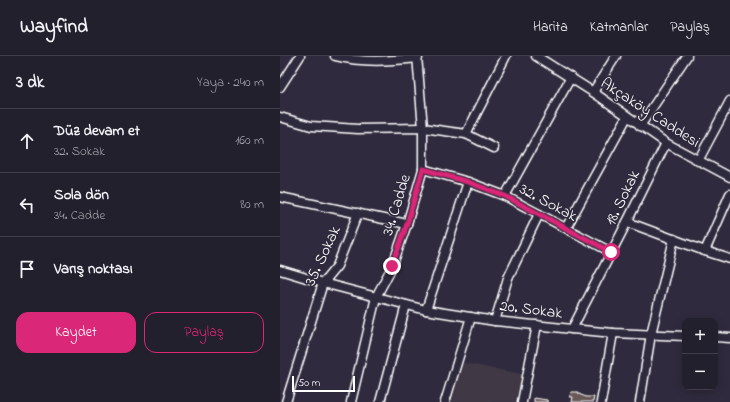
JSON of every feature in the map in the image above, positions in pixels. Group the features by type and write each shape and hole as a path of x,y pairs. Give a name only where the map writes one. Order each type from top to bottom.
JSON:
{"street":[{"path":"280,87 300,56"},
{"path":"335,56 347,59 382,61 418,57"},
{"path":"466,134 506,56"},
{"name":"Akçaköy Caddesi","path":"536,56 549,59 571,77 640,126 698,161 730,177"},
{"path":"593,92 616,56"},
{"path":"640,126 686,56"},
{"name":"34. Cadde","path":"351,402 376,297 392,266 407,224 423,169 424,128 418,57"},
{"path":"505,196 571,77"},
{"path":"698,161 730,101"},
{"path":"566,228 627,117"},
{"path":"280,118 311,126 358,129 424,128 466,134 494,148"},
{"name":"18. Sokak","path":"572,329 666,142"},
{"name":"32. Sokak","path":"423,169 468,182 505,196 611,252"},
{"path":"426,310 468,182"},
{"path":"704,251 730,194"},
{"path":"280,199 358,213 407,224"},
{"name":"35. Sokak","path":"286,402 323,283 337,266 358,213"},
{"path":"495,320 508,278 539,214"},
{"path":"627,222 704,251 730,259"},
{"path":"640,402 651,334 674,239"},
{"name":"20. Sokak","path":"280,270 426,310 572,329 613,333 682,336"},
{"path":"380,402 406,305"},
{"path":"445,402 471,317"},
{"path":"522,402 537,325"},
{"path":"601,402 613,333"},
{"path":"718,337 730,338"}],"shaded area":[{"path":"463,363 522,374 517,402 450,402"}],"building":[{"path":"571,392 578,392 586,397 594,397 593,402 572,402 573,397 570,397"},
{"path":"534,398 547,400 547,402 534,402"}],"route":[{"path":"392,266 407,224 423,169 468,182 505,196 611,252"}]}
